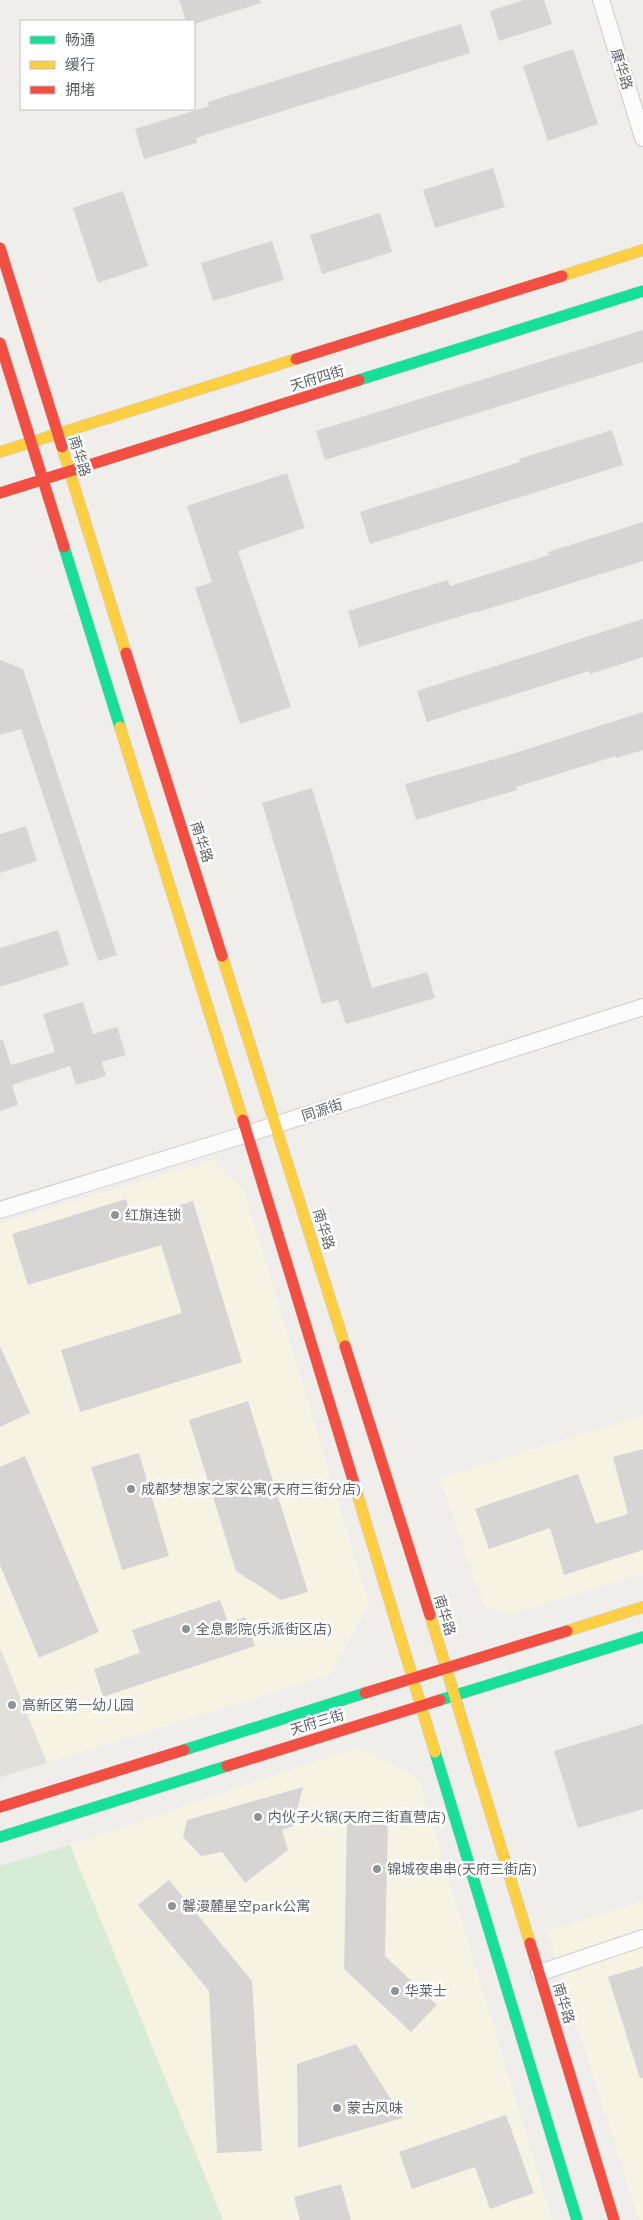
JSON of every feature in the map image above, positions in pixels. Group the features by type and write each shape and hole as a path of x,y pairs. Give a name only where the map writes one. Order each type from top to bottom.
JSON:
{"main road":[{"name":"南华路","path":"0,248 455,1695 614,2220"},
{"name":"天府四街","path":"0,452 643,250"},
{"name":"天府四街","path":"0,493 643,291"},
{"path":"0,343 246,1134 577,2220"},
{"name":"天府三街","path":"0,1807 643,1608"},
{"name":"天府三街","path":"0,1837 643,1637"}],"street":[{"name":"康华路","path":"601,0 643,138"},
{"name":"同源街","path":"0,1210 246,1134 643,1007"},
{"path":"539,1973 643,1938"}],"shaded area":[{"path":"213,1160 244,1190 369,1604 330,1675 47,1763 0,1648 0,1223"},
{"path":"643,1415 643,1574 511,1614 484,1607 440,1478"},
{"name":"高新区第一幼儿园","path":"0,1648 47,1763 0,1777"},
{"path":"358,1747 419,1779 552,2220 223,2220 70,1845"},
{"path":"643,1901 643,2220 639,2220 547,1931"}],"green space":[{"path":"70,1845 223,2220 0,2220 0,1866"}],"building":[{"path":"179,0 260,0 261,3 195,24 195,20 186,20"},
{"path":"524,0 544,0 552,24 499,41 490,11"},
{"path":"461,24 470,53 196,138 197,143 144,159 135,129 209,106 208,102"},
{"path":"573,49 598,124 548,141 523,66"},
{"path":"493,168 505,207 435,228 423,190"},
{"path":"123,191 148,266 98,283 73,208"},
{"path":"380,213 392,252 322,274 310,235"},
{"path":"272,241 284,280 213,301 201,263"},
{"path":"643,330 643,362 325,460 316,431"},
{"path":"612,430 623,465 370,544 360,512 520,462 519,459"},
{"path":"287,473 305,528 238,551 291,707 240,724 195,588 212,582 187,506"},
{"path":"643,522 643,561 359,647 348,611 448,580 450,586 549,555 548,552"},
{"path":"643,619 643,657 590,674 589,671 427,722 417,691"},
{"path":"0,660 23,669 117,955 98,961 21,729 0,735"},
{"path":"643,712 643,750 616,758 616,756 516,787 517,790 416,820 405,784 506,756"},
{"path":"312,788 372,988 427,972 435,998 346,1024 338,1000 322,1004 262,803"},
{"path":"26,826 37,861 0,873 0,834"},
{"path":"58,930 69,965 0,987 0,948"},
{"path":"83,1002 93,1034 117,1027 126,1055 102,1062 106,1076 76,1085 70,1066 12,1085 18,1105 0,1111 0,1040 3,1040 11,1065 55,1052 43,1014"},
{"path":"126,1199 132,1220 193,1201 242,1362 80,1412 61,1350 182,1313 161,1245 28,1285 12,1234"},
{"path":"0,1346 30,1413 0,1427"},
{"path":"248,1401 308,1592 281,1600 236,1571 189,1420"},
{"path":"643,1449 643,1550 564,1575 550,1528 489,1549 475,1509 578,1474 596,1524 628,1514 613,1457"},
{"path":"139,1453 169,1556 122,1570 91,1467"},
{"path":"25,1456 99,1632 39,1658 0,1565 0,1467"},
{"path":"220,1600 228,1623 245,1617 255,1646 103,1697 94,1669 140,1653 132,1630"},
{"path":"643,1724 643,1809 578,1828 554,1751"},
{"path":"303,1787 293,1826 282,1830 288,1850 245,1883 222,1852 201,1856 183,1837 187,1820"},
{"path":"347,1821 388,1822 385,1956 437,2005 411,2032 344,1969"},
{"path":"169,1880 252,1981 262,2151 217,2153 209,1991 138,1905"},
{"path":"643,1966 643,2078 640,2078 608,1977"},
{"path":"356,2044 403,2118 298,2148 297,2064"},
{"path":"506,2115 534,2193 490,2209 475,2167 412,2189 399,2152"},
{"path":"341,2184 351,2220 300,2220 294,2197"}],"traffic: fast":[{"path":"359,380 643,291"},
{"path":"64,547 120,727"},
{"path":"440,1700 643,1637"},
{"path":"184,1750 365,1693"},
{"path":"435,1752 577,2220"},
{"path":"0,1837 227,1766"}],"traffic: slow":[{"path":"562,276 643,250"},
{"path":"0,452 296,359"},
{"path":"62,447 126,653"},
{"path":"120,727 243,1120"},
{"path":"222,956 345,1346"},
{"path":"357,1493 435,1752"},
{"path":"567,1631 643,1607"},
{"path":"430,1615 530,1943"}],"traffic: jam":[{"path":"0,248 62,447"},
{"path":"296,359 562,276"},
{"path":"0,343 64,547"},
{"path":"0,493 359,380"},
{"path":"126,653 222,956"},
{"path":"243,1120 357,1493"},
{"path":"345,1346 430,1615"},
{"path":"365,1693 567,1631"},
{"path":"227,1766 440,1700"},
{"path":"0,1807 184,1750"},
{"path":"530,1943 614,2220"}],"place":[{"name":"红旗连锁","path":"115,1215"},
{"name":"成都梦想家之家公寓(天府三街分店)","path":"131,1489"},
{"name":"全息影院(乐派街区店)","path":"186,1629"},
{"name":"高新区第一幼儿园","path":"12,1705"},
{"name":"内伙子火锅(天府三街直营店)","path":"258,1817"},
{"name":"锦城夜串串(天府三街店)","path":"377,1869"},
{"name":"馨漫麓星空park公寓","path":"172,1906"},
{"name":"华莱士","path":"395,1991"},
{"name":"蒙古风味","path":"337,2108"}]}
